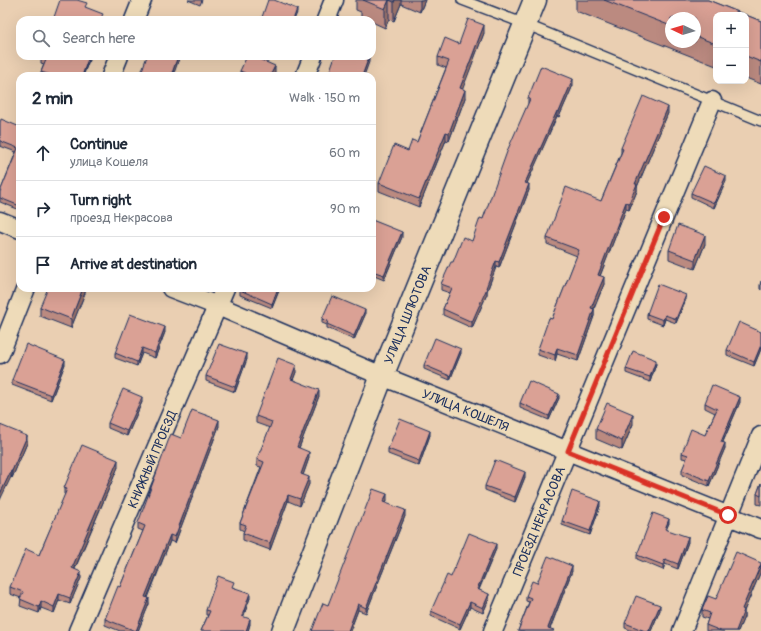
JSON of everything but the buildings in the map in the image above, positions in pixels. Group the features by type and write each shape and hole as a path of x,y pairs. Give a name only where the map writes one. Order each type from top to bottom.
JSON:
{"main road":[{"name":"УЛИЦА ШЛЮТОВА","path":"283,631 382,376 535,0"}],"street":[{"path":"136,16 142,0"},
{"path":"328,16 334,0"},
{"path":"113,72 117,60"},
{"path":"307,72 311,60"},
{"name":"ПРОЕЗД НЕКРАСОВА","path":"493,631 712,101"},
{"path":"0,221 16,227"},
{"path":"0,354 24,292"},
{"name":"УЛИЦА КОШЕЛЯ","path":"181,292 218,306 382,376 761,529"},
{"name":"КНИЖНЫЙ ПРОЕЗД","path":"78,631 223,292"},
{"path":"682,631 761,436"}],"lane":[{"path":"462,0 525,24 761,121"}],"route":[{"path":"664,217 568,451 728,515"}]}
